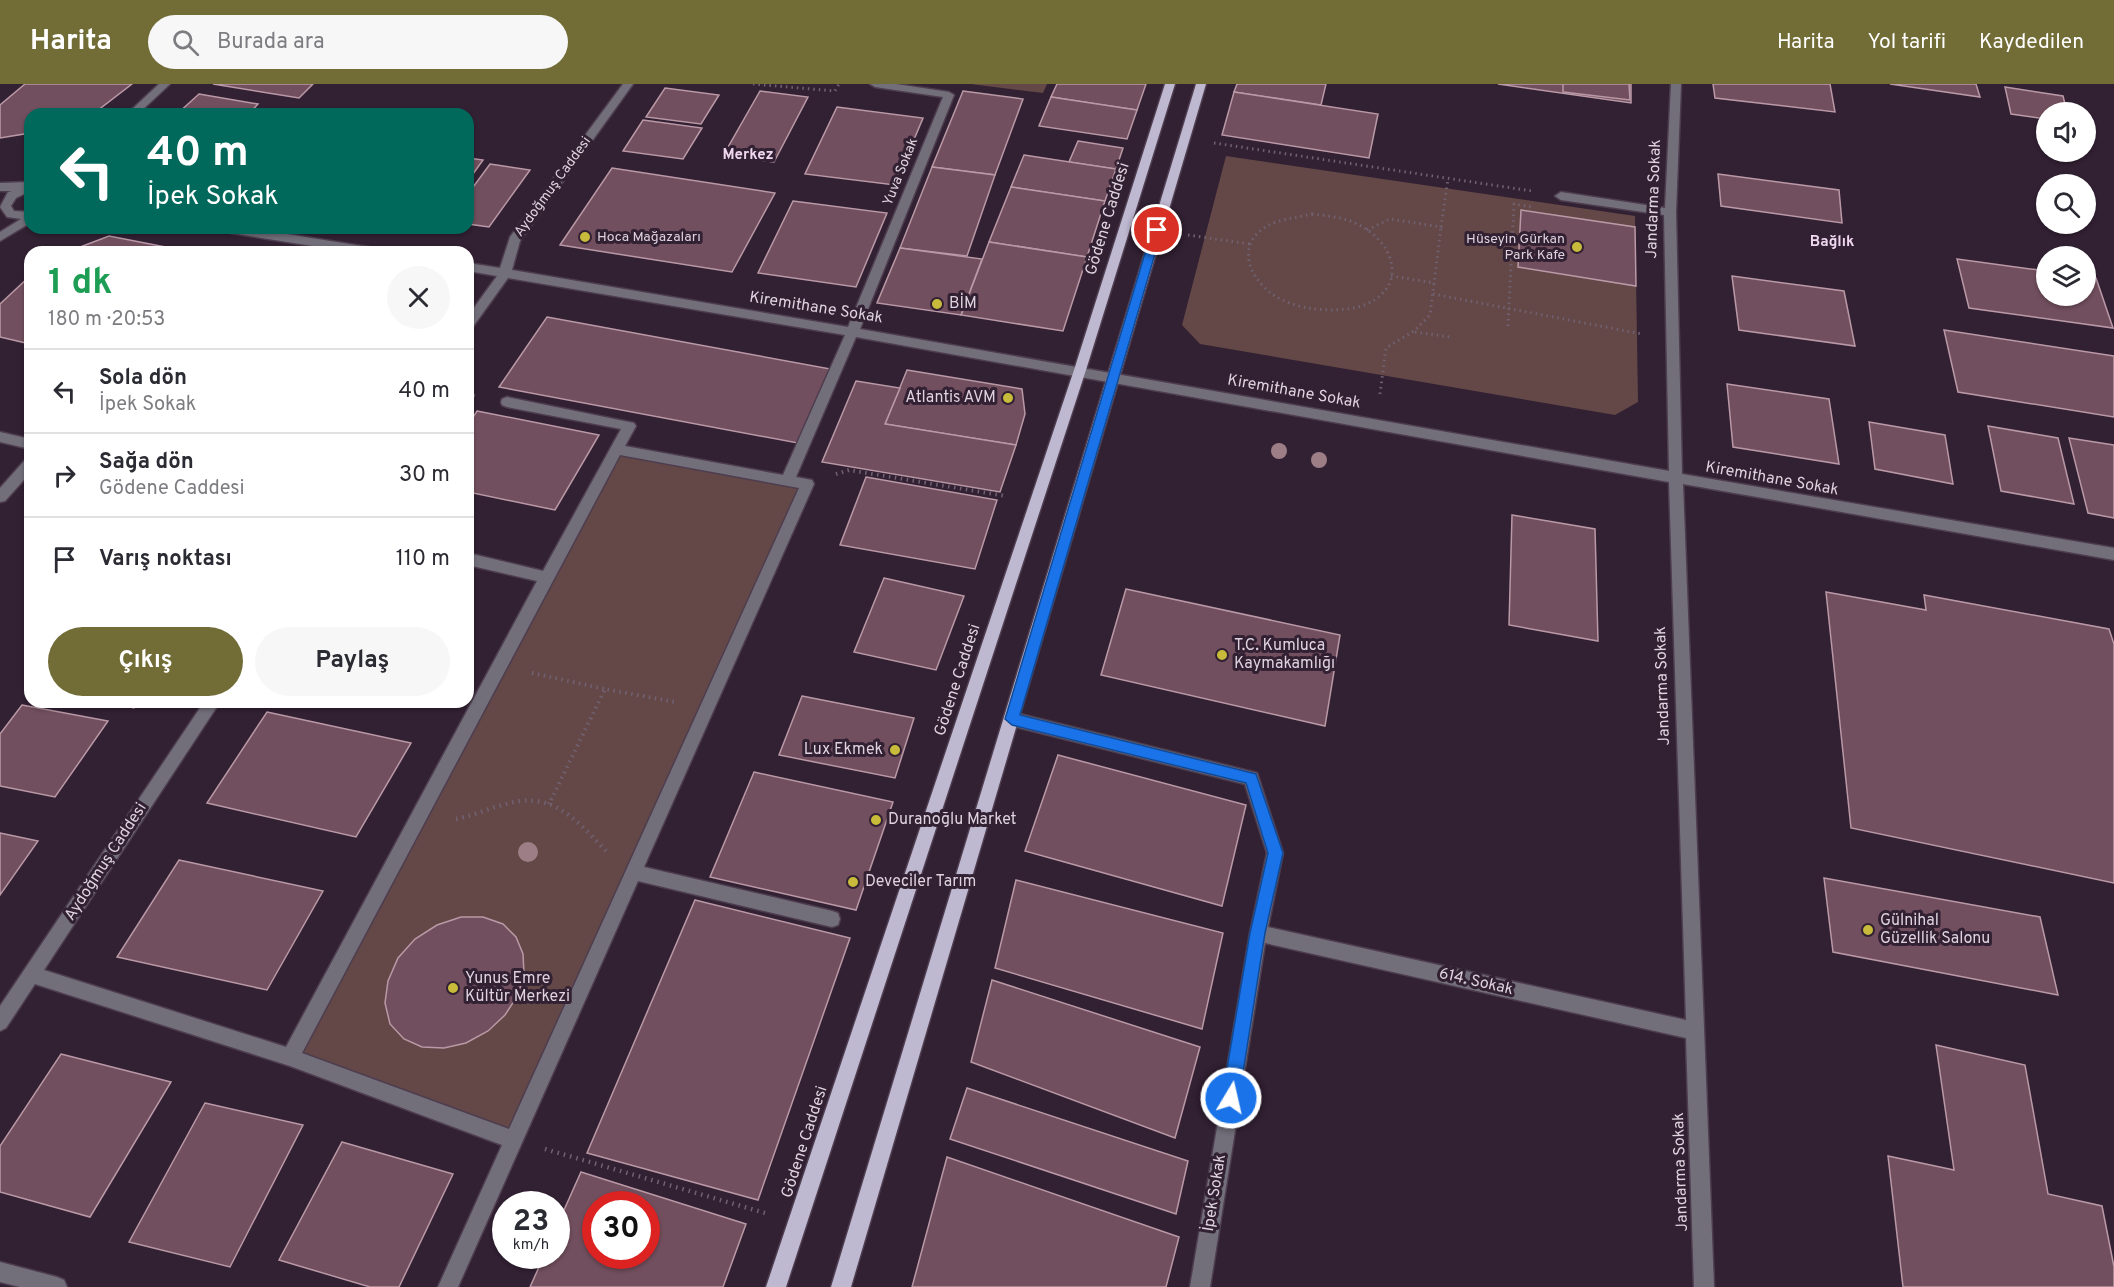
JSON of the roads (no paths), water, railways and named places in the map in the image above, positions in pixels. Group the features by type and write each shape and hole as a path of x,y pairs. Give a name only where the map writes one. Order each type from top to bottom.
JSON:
{"main road":[{"name":"Gödene Caddesi","path":"776,1287 1080,369 1170,84"},
{"path":"841,1287 1201,84"}],"street":[{"path":"139,108 165,84"},
{"name":"Aydoğmuş Caddesi","path":"474,317 505,273 514,240 628,84"},
{"name":"Yuva Sokak","path":"853,330 948,95 875,84"},
{"name":"Jandarma Sokak","path":"1676,84 1670,212 1674,479 1704,1287"},
{"path":"0,187 24,186"},
{"path":"24,189 12,195 3,210 24,217"},
{"path":"1561,196 1670,212"},
{"path":"0,237 24,221"},
{"path":"262,234 337,246"},
{"name":"Kiremithane Sokak","path":"474,268 1080,369 1674,479 2114,554"},
{"path":"787,481 853,330"},
{"path":"290,1057 413,824 629,426 507,402"},
{"path":"0,437 24,443"},
{"path":"448,1287 807,484 617,450"},
{"path":"0,497 24,471"},
{"path":"474,560 547,578"},
{"name":"Aydoğmuş Caddesi","path":"0,1022 208,708"},
{"name":"İpek Sokak","path":"1012,719 1251,778 1275,853 1258,933 1200,1287"},
{"path":"634,872 832,919"},
{"name":"614. Sokak","path":"1258,933 1694,1031"},
{"path":"32,975 290,1057 513,1140"},
{"path":"0,1272 57,1287"}],"place":[{"name":"Hoca Mağazaları","path":"585,237"},
{"name":"Hüseyin Gürkan Park Kafe","path":"1577,247"},
{"name":"BİM","path":"937,304"},
{"name":"Atlantis AVM","path":"1008,398"},
{"name":"T.C. Kumluca Kaymakamlığı","path":"1222,655"},
{"name":"Lux Ekmek","path":"895,750"},
{"name":"Duranoğlu Market","path":"876,820"},
{"name":"Deveciler Tarım","path":"853,882"},
{"name":"Gülnihal Güzellik Salonu","path":"1868,930"},
{"name":"Yunus Emre Kültür Merkezi","path":"453,988"}],"district":[{"name":"Merkez","path":"748,155"},
{"name":"Bağlık","path":"1832,242"}]}
